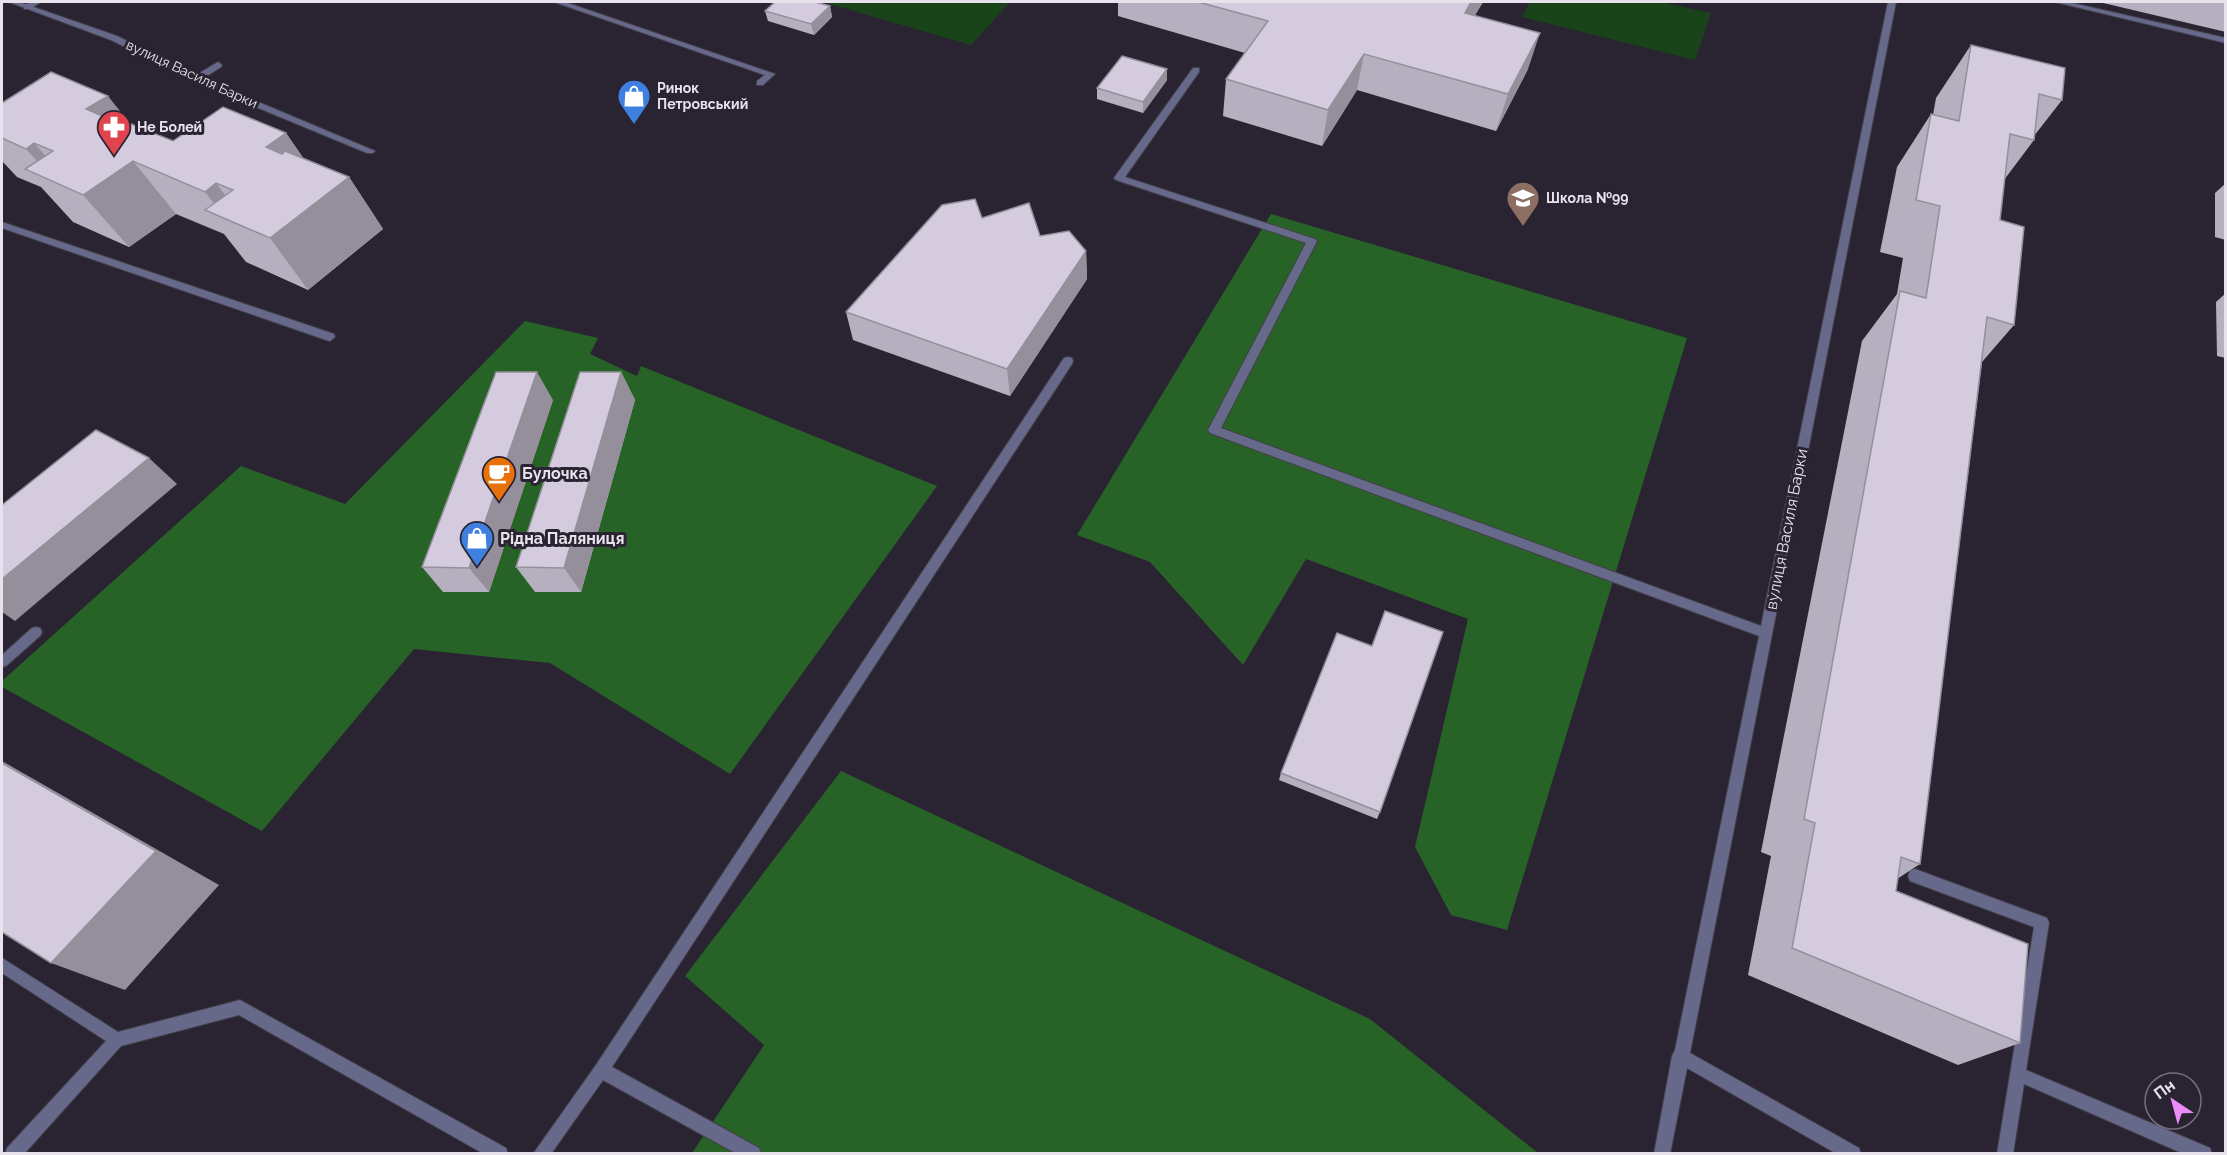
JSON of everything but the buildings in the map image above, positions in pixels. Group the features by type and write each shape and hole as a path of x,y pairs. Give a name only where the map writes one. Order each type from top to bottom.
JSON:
{"street":[{"name":"вулиця Василя Барки","path":"13,2 114,38 196,80 370,151"},
{"path":"27,7 37,2"},
{"path":"558,2 771,74 760,83"},
{"name":"вулиця Василя Барки","path":"1662,1154 1892,2"},
{"path":"2059,2 2226,41"},
{"path":"196,80 218,65"},
{"path":"1196,70 1119,178 1312,241 1214,430 1765,633"},
{"path":"2,225 330,337"},
{"path":"541,1154 601,1070 1068,361"},
{"path":"2,662 36,632"},
{"path":"1915,876 2043,923 2005,1154"},
{"path":"2,965 117,1040"},
{"path":"13,1154 117,1040 240,1007 500,1154"},
{"path":"1680,1056 1853,1154"},
{"path":"601,1070 753,1154"},
{"path":"2018,1074 2204,1154"}],"green space":[{"path":"823,2 1010,2 971,45"},
{"path":"1530,2 1661,2 1711,13 1695,60 1522,17"},
{"path":"1271,214 1687,338 1507,930 1451,915 1415,847 1468,619 1306,559 1243,665 1150,562 1077,535"},
{"path":"525,321 598,338 590,354 637,376 641,366 937,486 730,774 550,663 414,649 262,831 2,687 2,681 241,466 345,504"},
{"path":"841,771 1370,1019 1538,1153 692,1153 764,1045 685,976"}],"place":[{"name":"Ринок Петровський","path":"634,125"},
{"name":"Не Болей","path":"114,156"},
{"name":"Школа №99","path":"1523,227"},
{"name":"Булочка","path":"499,502"},
{"name":"Рідна Паляниця","path":"477,567"}]}
